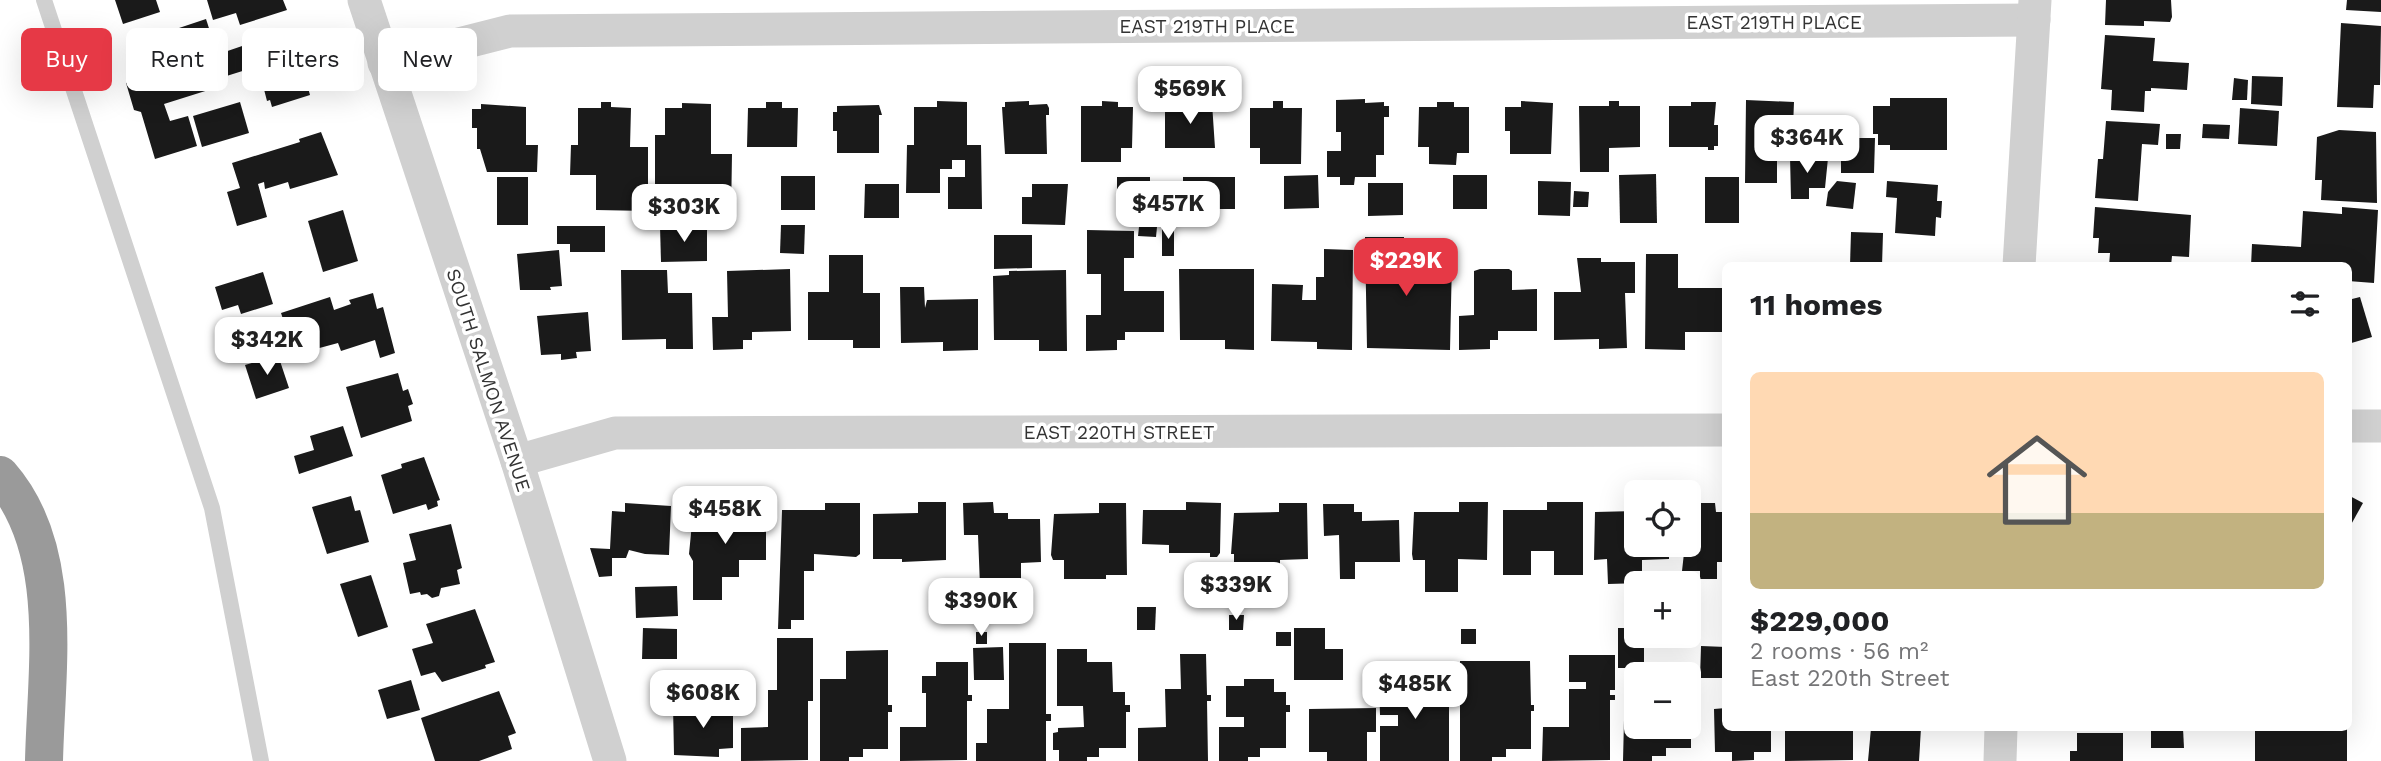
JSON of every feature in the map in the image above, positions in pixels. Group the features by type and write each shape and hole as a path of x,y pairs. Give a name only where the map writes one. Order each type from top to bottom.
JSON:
{"highway":[{"path":"0,475 14,490 41,563 48,611 44,761"}],"street":[{"name":"SOUTH SALMON AVENUE","path":"364,0 378,44"},
{"name":"EAST 219TH PLACE","path":"477,39 510,31 2034,10"},
{"path":"2019,262 2034,10"},
{"name":"SOUTH SALMON AVENUE","path":"393,91 517,461 610,761"},
{"path":"2352,426 2381,426"},
{"name":"EAST 220TH STREET","path":"517,461 615,433 1722,430"},
{"path":"2000,761 2001,731"}],"lane":[{"path":"44,0 212,508 261,761"}],"building":[{"path":"115,0 156,0 160,12 123,24"},
{"path":"207,0 283,0 287,10 240,25 236,13 213,20"},
{"path":"2106,0 2171,0 2172,17 2170,22 2144,21 2144,26 2105,25"},
{"path":"2347,0 2381,0 2381,12 2346,10"},
{"path":"206,19 209,28 179,28"},
{"path":"2341,23 2381,26 2380,85 2374,85 2373,108 2337,107"},
{"path":"2105,35 2155,38 2153,61 2189,63 2187,90 2151,88 2151,91 2145,91 2144,112 2111,110 2112,90 2101,89"},
{"path":"242,46 242,71 228,76 228,51"},
{"path":"2252,76 2283,77 2282,106 2251,104"},
{"path":"2234,78 2248,80 2247,100 2232,100"},
{"path":"128,91 205,91 164,104 170,121 188,116 197,146 155,159 141,112 134,110"},
{"path":"264,91 309,91 310,95 272,107 270,100 267,101"},
{"path":"1890,98 1947,98 1947,150 1890,150 1890,145 1878,145 1878,134 1873,134 1873,106 1890,106"},
{"path":"1365,99 1365,103 1384,102 1384,106 1389,106 1389,117 1384,117 1384,155 1376,155 1376,177 1355,177 1354,185 1340,185 1340,177 1327,177 1327,151 1341,151 1341,132 1336,132 1336,100"},
{"path":"1746,100 1794,102 1792,153 1777,153 1777,183 1745,183"},
{"path":"937,101 967,102 967,145 981,145 982,209 948,209 948,177 965,177 965,160 952,160 952,169 940,169 940,193 906,193 907,145 914,145 914,107 937,107"},
{"path":"1029,101 1029,105 1047,104 1049,108 1049,115 1046,115 1047,154 1005,154 1002,107 1005,107 1005,102"},
{"path":"1102,101 1118,102 1118,107 1133,107 1132,148 1121,148 1121,162 1081,162 1081,106 1102,106"},
{"path":"1273,101 1283,101 1283,108 1302,108 1301,164 1260,164 1260,148 1250,148 1250,108 1273,108"},
{"path":"1521,101 1553,103 1551,154 1510,154 1510,131 1505,131 1505,107 1521,107"},
{"path":"1609,101 1619,101 1619,106 1640,106 1640,147 1609,148 1609,172 1580,172 1579,106 1609,106"},
{"path":"240,102 249,133 202,147 193,116"},
{"path":"601,102 611,102 611,107 631,108 630,147 648,147 648,211 596,210 596,175 570,175 571,145 578,145 578,108 601,108"},
{"path":"766,102 782,102 782,108 798,108 797,147 747,147 748,108 766,108"},
{"path":"1437,102 1454,102 1454,107 1469,107 1469,153 1457,153 1456,165 1429,164 1429,147 1418,147 1419,107 1437,107"},
{"path":"1691,102 1716,102 1714,125 1718,125 1718,146 1714,146 1714,150 1708,150 1708,147 1669,147 1669,106 1691,106"},
{"path":"682,103 711,104 711,154 732,154 731,216 697,216 697,184 655,187 655,135 665,135 665,108 682,108"},
{"path":"1187,103 1212,103 1215,148 1165,148 1165,106 1187,106"},
{"path":"481,104 526,107 526,145 538,145 537,172 487,172 480,149 477,149 477,128 472,128 472,109 481,109"},
{"path":"879,105 882,115 879,115 879,153 837,153 837,131 833,131 833,112 837,112 837,106"},
{"path":"2240,108 2279,111 2277,146 2238,144"},
{"path":"2106,121 2160,124 2158,145 2142,144 2138,201 2095,198 2098,159 2103,159"},
{"path":"2203,124 2230,125 2229,139 2202,138"},
{"path":"2339,130 2376,132 2377,203 2321,200 2322,180 2315,180 2317,137"},
{"path":"321,132 338,175 290,189 288,182 265,189 264,182 258,184 267,217 237,226 227,192 240,188 232,163 300,142 299,139"},
{"path":"2166,134 2181,134 2180,149 2166,149"},
{"path":"1841,138 1875,138 1874,173 1841,173"},
{"path":"1790,156 1828,158 1825,188 1809,188 1809,199 1791,199"},
{"path":"1656,174 1657,223 1620,223 1619,175"},
{"path":"1318,175 1319,208 1284,209 1284,176"},
{"path":"1453,175 1487,175 1487,209 1453,209"},
{"path":"781,176 815,176 815,210 781,210"},
{"path":"497,177 528,177 528,225 497,225"},
{"path":"1117,177 1150,177 1150,209 1117,209"},
{"path":"1183,177 1235,177 1235,209 1183,209"},
{"path":"1705,177 1739,177 1739,223 1705,223"},
{"path":"1538,181 1571,182 1570,216 1538,215"},
{"path":"1837,181 1856,183 1853,209 1826,206 1828,192"},
{"path":"1887,181 1938,185 1937,201 1942,201 1941,218 1936,217 1935,236 1895,233 1897,198 1886,197"},
{"path":"1368,183 1403,183 1403,215 1368,216"},
{"path":"865,184 899,184 899,218 864,218"},
{"path":"1032,184 1068,184 1065,225 1022,224 1022,197 1032,197"},
{"path":"1574,191 1589,192 1588,207 1573,207"},
{"path":"2095,207 2191,215 2189,257 2172,256 2171,262 2109,262 2110,253 2098,253 2099,238 2093,238"},
{"path":"2342,207 2378,210 2374,283 2352,281 2352,262 2251,262 2252,244 2301,247 2303,211 2342,214"},
{"path":"343,210 358,261 323,272 308,221"},
{"path":"781,225 805,225 804,254 780,253"},
{"path":"557,226 605,226 605,252 570,252 570,244 557,244"},
{"path":"660,226 707,226 707,261 661,262"},
{"path":"1162,226 1174,226 1174,256 1162,256"},
{"path":"1139,227 1157,227 1156,237 1138,236"},
{"path":"1087,230 1134,231 1134,258 1124,258 1124,291 1164,291 1164,332 1125,332 1125,340 1117,340 1117,350 1086,351 1086,315 1101,315 1101,274 1087,274"},
{"path":"1851,232 1883,233 1882,262 1850,262"},
{"path":"994,235 1032,235 1032,268 994,269"},
{"path":"1365,237 1404,237 1403,259 1452,260 1450,350 1367,348"},
{"path":"1324,249 1353,250 1352,350 1317,349 1317,342 1271,341 1272,284 1303,285 1302,300 1316,300 1316,277 1324,277"},
{"path":"559,250 562,286 550,287 551,290 520,290 517,254"},
{"path":"1646,254 1678,254 1678,288 1722,288 1722,332 1685,332 1685,350 1645,349"},
{"path":"829,255 863,255 863,293 880,293 880,348 853,348 853,340 808,340 808,292 829,292"},
{"path":"1577,258 1601,258 1601,262 1635,262 1635,293 1625,293 1627,348 1599,349 1599,339 1554,340 1554,292 1581,292"},
{"path":"790,269 791,331 752,332 752,340 743,340 743,349 713,350 712,317 728,317 727,271"},
{"path":"1179,269 1254,269 1254,350 1225,349 1225,340 1180,340"},
{"path":"1509,269 1512,271 1512,290 1537,289 1537,331 1498,331 1498,340 1490,340 1490,349 1459,350 1459,316 1474,315 1474,271"},
{"path":"621,270 667,270 668,293 692,293 693,349 666,349 666,339 622,340"},
{"path":"1066,270 1067,351 1039,351 1039,340 994,340 993,276 1009,275 1009,271"},
{"path":"263,272 273,304 241,314 238,305 222,310 215,287"},
{"path":"900,287 924,287 925,308 927,300 978,299 978,350 943,351 943,342 901,343"},
{"path":"373,293 377,309 383,307 395,353 380,358 375,340 341,351 338,343 286,357 278,331 286,328 281,313 330,297 334,310 351,304 349,300"},
{"path":"2360,297 2372,337 2352,343 2352,299"},
{"path":"588,312 591,351 576,352 577,358 561,360 561,354 541,355 537,316"},
{"path":"278,355 289,388 256,399 245,365"},
{"path":"398,373 403,391 408,389 413,404 408,406 412,421 361,438 346,387"},
{"path":"343,426 353,456 299,474 294,456 314,450 310,436"},
{"path":"424,457 440,500 437,501 438,506 428,510 426,504 393,514 381,475 402,468 401,464"},
{"path":"351,496 355,511 360,510 369,542 327,554 312,507"},
{"path":"2352,497 2363,503 2352,523"},
{"path":"766,502 766,560 739,560 739,577 722,577 722,600 693,600 693,561 689,554 693,513 738,513 738,503"},
{"path":"918,502 946,502 946,560 902,562 902,559 873,559 873,514 918,513"},
{"path":"993,502 994,513 1008,513 1008,519 1040,519 1041,562 1021,563 1021,585 980,586 978,535 964,535 963,503"},
{"path":"1186,502 1221,503 1220,553 1217,557 1210,557 1210,553 1169,553 1169,545 1142,544 1143,510 1186,510"},
{"path":"1459,502 1488,502 1487,560 1458,559 1458,592 1425,592 1425,560 1413,560 1412,554 1414,512 1459,512"},
{"path":"1547,502 1583,502 1583,575 1554,575 1554,551 1531,551 1531,575 1503,575 1503,510 1547,510"},
{"path":"625,503 671,506 669,555 629,550 626,558 612,558 612,576 599,577 590,548 610,549 612,511 625,512"},
{"path":"825,503 860,503 860,554 856,557 814,554 814,571 804,571 804,620 791,620 791,629 778,629 782,510 825,510"},
{"path":"1099,503 1126,503 1127,575 1106,575 1106,579 1064,579 1064,560 1053,560 1051,555 1054,514 1099,513"},
{"path":"1279,503 1307,503 1308,559 1280,560 1280,588 1234,589 1234,554 1231,554 1234,513 1279,512"},
{"path":"1701,503 1715,503 1716,512 1722,512 1722,562 1717,562 1717,579 1701,579 1701,571 1682,571 1684,557 1701,557"},
{"path":"1323,504 1354,504 1354,512 1362,512 1362,521 1399,520 1400,562 1355,562 1355,579 1340,579 1339,535 1324,536"},
{"path":"1624,511 1624,557 1669,559 1642,560 1642,571 1624,571 1624,584 1608,584 1607,559 1594,560 1595,512"},
{"path":"451,524 462,568 457,570 460,584 441,588 439,596 432,598 427,594 421,595 420,592 410,594 403,563 416,560 409,534"},
{"path":"371,575 388,627 358,637 340,584"},
{"path":"677,586 678,616 636,618 635,587"},
{"path":"1137,607 1156,607 1155,630 1137,630"},
{"path":"475,609 495,662 485,665 486,668 442,682 435,672 421,676 412,649 433,643 426,624"},
{"path":"1229,615 1244,615 1243,630 1229,630"},
{"path":"643,628 677,629 677,659 642,659"},
{"path":"1294,628 1325,628 1325,649 1343,649 1343,680 1294,680"},
{"path":"1618,628 1624,628 1624,648 1644,648 1644,662 1624,662 1624,668 1618,668"},
{"path":"1461,629 1476,629 1476,644 1461,644"},
{"path":"976,632 987,632 987,644 976,644"},
{"path":"1276,632 1291,632 1291,646 1276,646"},
{"path":"777,638 813,638 813,701 808,701 808,760 741,761 741,728 768,727 768,690 777,690"},
{"path":"1009,643 1046,643 1046,714 1051,714 1051,721 1046,721 1046,761 976,761 976,743 987,743 987,709 1009,709"},
{"path":"1701,646 1722,647 1722,678 1701,678"},
{"path":"1003,647 1004,680 974,680 973,648"},
{"path":"1057,649 1087,649 1087,662 1112,662 1113,692 1125,692 1125,705 1130,705 1130,712 1126,712 1126,748 1099,748 1099,757 1087,757 1087,761 1059,761 1059,750 1053,750 1053,733 1058,732 1058,728 1084,727 1083,706 1057,706"},
{"path":"888,650 888,705 892,705 892,712 888,712 888,749 863,749 863,757 849,757 849,761 820,761 820,679 846,679 846,651"},
{"path":"1180,654 1206,654 1207,695 1211,695 1211,701 1207,701 1208,761 1138,761 1138,728 1166,727 1165,689 1181,689"},
{"path":"1569,655 1615,655 1615,690 1610,690 1610,695 1615,695 1615,700 1610,700 1610,760 1542,761 1543,727 1569,727 1569,689 1586,689 1586,682 1569,682"},
{"path":"1460,661 1530,661 1531,705 1534,705 1534,711 1531,711 1531,749 1506,749 1506,757 1492,757 1492,761 1460,761"},
{"path":"936,662 968,662 968,695 972,695 972,701 967,701 967,760 900,761 900,727 926,727 926,693 922,693 922,676 936,676"},
{"path":"1244,679 1274,679 1274,692 1286,692 1286,705 1290,705 1290,712 1286,712 1286,748 1260,748 1260,757 1248,757 1248,761 1219,761 1219,727 1244,727 1244,717 1226,717 1226,686 1244,686"},
{"path":"411,680 420,710 387,719 378,690"},
{"path":"1436,680 1436,689 1449,689 1449,761 1380,761 1380,726 1398,726 1398,715 1380,715 1379,681"},
{"path":"499,691 516,733 508,736 512,749 479,761 435,761 421,718"},
{"path":"733,701 733,748 719,749 719,757 674,755 673,705 701,704 701,710 718,710 718,702"},
{"path":"1376,708 1376,732 1367,732 1367,761 1327,761 1327,752 1309,752 1309,709"},
{"path":"1722,708 1722,731 1771,731 1771,752 1754,752 1754,760 1732,761 1732,752 1715,752 1714,709"},
{"path":"1624,720 1624,739 1691,739 1691,748 1666,748 1666,756 1652,756 1652,761 1623,761"},
{"path":"1785,731 1853,731 1853,760 1785,761"},
{"path":"1871,731 1921,731 1919,761 1868,761"},
{"path":"2151,731 2183,731 2184,748 2151,748"},
{"path":"2255,731 2347,731 2347,761 2255,761"},
{"path":"2077,733 2123,733 2123,761 2070,761 2070,751 2077,751"}]}
